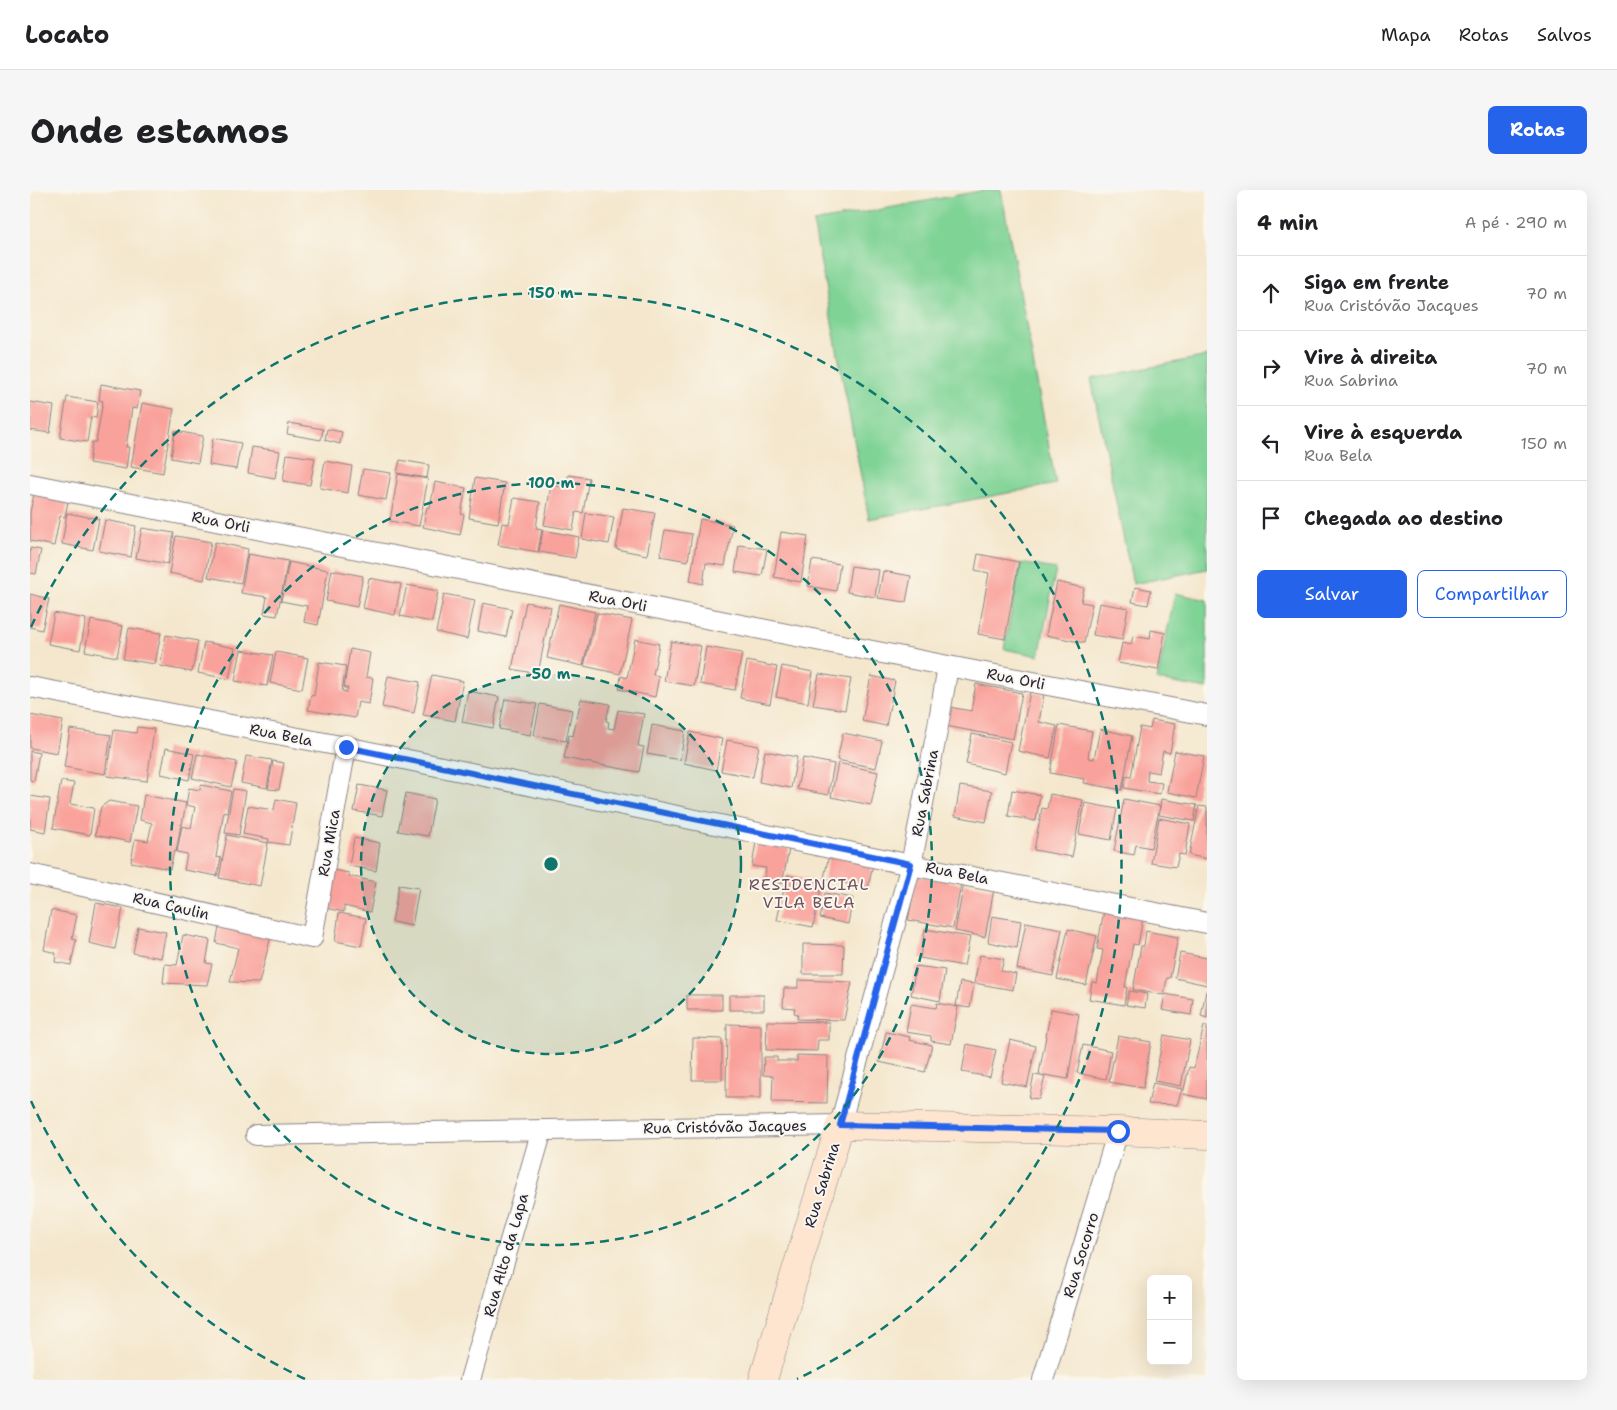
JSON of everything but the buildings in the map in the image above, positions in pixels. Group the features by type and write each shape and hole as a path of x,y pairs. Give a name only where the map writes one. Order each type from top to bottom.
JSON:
{"street":[{"name":"Rua Orli","path":"30,484 948,666 1207,715"},
{"name":"Rua Sabrina","path":"763,1380 840,1125 911,864 948,666"},
{"name":"Rua Bela","path":"30,687 346,747 1207,923"},
{"name":"Rua Mica","path":"312,938 346,747"},
{"name":"Rua Caulin","path":"30,874 312,938"},
{"name":"Rua Cristóvão Jacques","path":"256,1135 840,1125 1118,1131 1207,1135"},
{"name":"Rua Alto da Lapa","path":"470,1380 542,1130"},
{"name":"Rua Socorro","path":"1043,1380 1118,1131"}],"green space":[{"path":"985,190 1001,190 1056,484 869,519 813,222"},
{"path":"1207,356 1207,569 1133,584 1091,379"},
{"path":"1021,563 1056,569 1039,656 1004,649"},
{"path":"1175,593 1207,600 1207,689 1157,680"}],"district":[{"name":"RESIDENCIAL VILA BELA","path":"809,893"}],"route":[{"path":"346,747 911,864 840,1125 1118,1131"}]}
